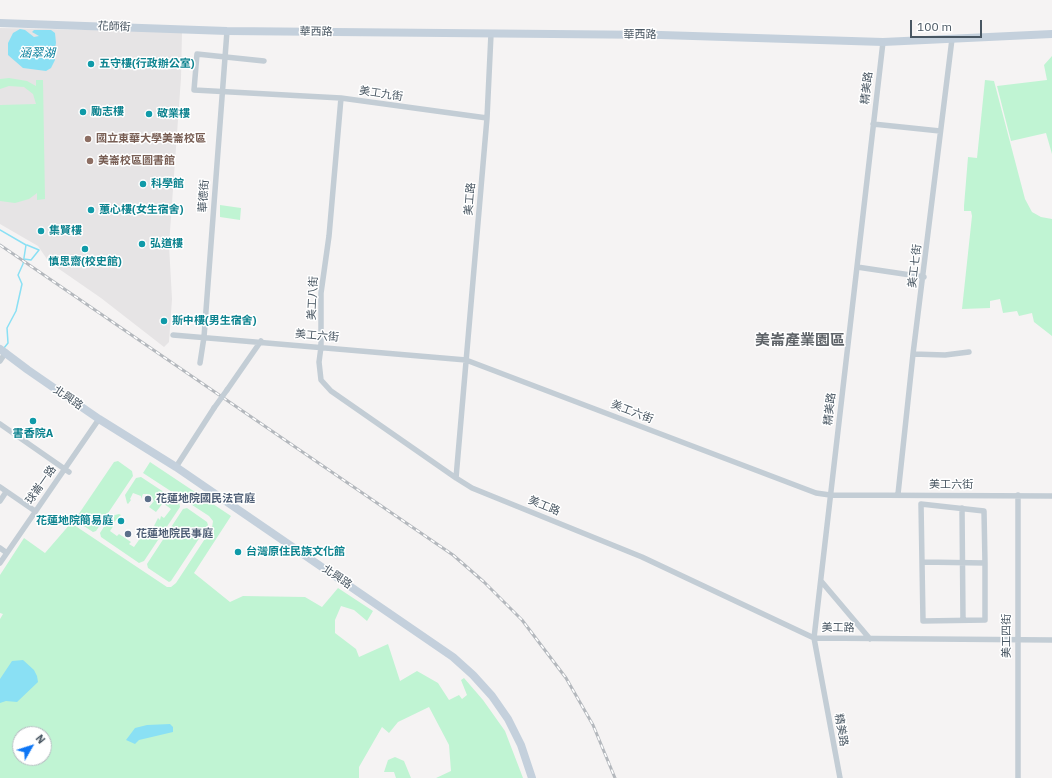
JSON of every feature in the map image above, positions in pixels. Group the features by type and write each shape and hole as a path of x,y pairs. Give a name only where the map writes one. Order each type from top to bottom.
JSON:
{"street":[{"name":"花師街","path":"0,23 227,31"},
{"name":"華西路","path":"227,31 661,36 883,42 952,40 1052,34"},
{"name":"華德街","path":"200,363 204,337 227,31"},
{"name":"美工路","path":"491,34 487,118 456,478 472,488 642,556 814,638 1052,640"},
{"name":"美工七街","path":"898,494 913,354 924,277 940,131 952,40"},
{"name":"精美路","path":"840,778 814,638 883,42"},
{"name":"美工九街","path":"226,56 197,54 194,90 341,98 487,118"},
{"path":"226,56 264,61"},
{"name":"美工八街","path":"341,98 330,236 321,293 321,380 331,391 439,468 456,478"},
{"path":"873,124 940,131"},
{"path":"857,267 924,277"},
{"name":"美工六街","path":"173,335 261,341 466,360 816,493 830,495 898,494 1052,496"},
{"path":"176,467 214,408 261,341"},
{"path":"0,361 3,350"},
{"name":"北興路","path":"3,350 28,370 99,419 176,467 453,657 473,675 492,696 508,719 521,745 532,778"},
{"path":"913,354 945,355 969,352"},
{"name":"球崙一路","path":"0,563 35,511 67,471 99,419"},
{"path":"0,424 67,471"},
{"path":"0,487 35,511"},
{"path":"0,501 6,492"},
{"name":"美工四街","path":"1018,495 1018,778"},
{"path":"921,504 962,508 984,511 985,620 923,621 921,504"},
{"path":"962,508 963,620"},
{"path":"0,548 7,552"},
{"path":"922,562 985,563"},
{"path":"821,581 870,639"}],"shaded area":[{"name":"國立東華大學美崙校區","path":"0,28 182,32 181,78 169,245 172,299 169,342 164,347 101,298 49,262 38,246 0,224"}],"green space":[{"path":"1052,56 1052,154 1046,133 1011,141 997,86 1047,80 1044,65"},
{"path":"9,78 27,81 36,86 36,80 43,80 45,199 37,200 37,193 29,199 15,203 0,201 0,105 36,104 33,94 24,87 9,86 0,89 0,79"},
{"path":"985,80 994,81 1025,199 1032,212 1041,217 1052,219 1052,336 1034,322 1032,313 1019,316 1017,311 1003,313 1000,299 990,301 990,308 962,309 972,216 971,211 964,211 968,157 977,158"},
{"path":"220,205 241,208 240,220 220,217"},
{"path":"118,461 132,471 133,476 96,531 93,532 78,522 76,518 114,462"},
{"path":"150,462 231,516 194,573 230,602 243,596 305,597 322,607 338,588 373,611 367,621 354,610 341,606 335,620 335,633 356,649 359,657 388,644 400,681 417,671 438,683 449,700 459,695 462,699 467,695 461,680 464,678 483,700 505,731 523,778 436,778 451,771 449,745 429,707 398,722 389,733 382,727 359,767 359,778 0,778 0,619 3,614 0,613 0,575 24,538 45,553 71,523 167,587 171,587 176,583 212,528 213,521 209,516 143,473"},
{"path":"141,477 179,502 180,507 144,561 139,563 101,537 100,533 111,516 119,514 121,515 112,524 114,525 110,531 117,536 119,534 131,542 129,544 134,547 141,537 150,539 158,528 154,526 158,518 160,520 161,516 164,518 171,509 163,503 156,512 149,507 154,501 147,494 143,494 141,499 141,496 133,493 130,499 131,500 128,504 127,503 125,495 136,478"},
{"path":"187,508 207,522 208,525 169,582 148,568 147,564 183,509"},
{"path":"395,757 404,761 411,778 396,778 394,772 384,772 388,760"}],"water":[{"name":"涵翠湖","path":"20,29 25,30 34,37 39,36 32,32 34,30 51,30 55,33 55,60 51,68 46,71 23,68 8,55 8,43 13,33"},
{"path":"23,660 34,670 38,682 17,702 6,701 0,703 0,679 12,661"},
{"path":"170,724 173,727 173,732 139,740 135,744 126,740 135,728 147,725"}],"waterway":[{"path":"0,230 26,245 23,264 18,275 22,284 16,311 7,328 8,343 4,348"},
{"path":"24,259 31,260 39,250 27,245"}],"railway":[{"path":"0,245 453,555 484,582 522,620 566,678 593,725 615,778"}],"place":[{"name":"五守樓(行政辦公室)","path":"91,64"},
{"name":"勵志樓","path":"83,112"},
{"name":"敬業樓","path":"149,114"},
{"name":"國立東華大學美崙校區","path":"88,139"},
{"name":"美崙校區圖書館","path":"90,161"},
{"name":"科學館","path":"143,184"},
{"name":"蕙心樓(女生宿舍)","path":"91,210"},
{"name":"集賢樓","path":"41,231"},
{"name":"弘道樓","path":"142,244"},
{"name":"慎思齋(校史館)","path":"85,249"},
{"name":"斯中樓(男生宿舍)","path":"164,321"},
{"name":"書香院A","path":"33,421"},
{"name":"花蓮地院國民法官庭","path":"148,499"},
{"name":"花蓮地院簡易庭","path":"121,521"},
{"name":"花蓮地院民事庭","path":"128,534"},
{"name":"台灣原住民族文化館","path":"238,552"}],"district":[{"name":"美崙產業園區","path":"800,341"}]}
